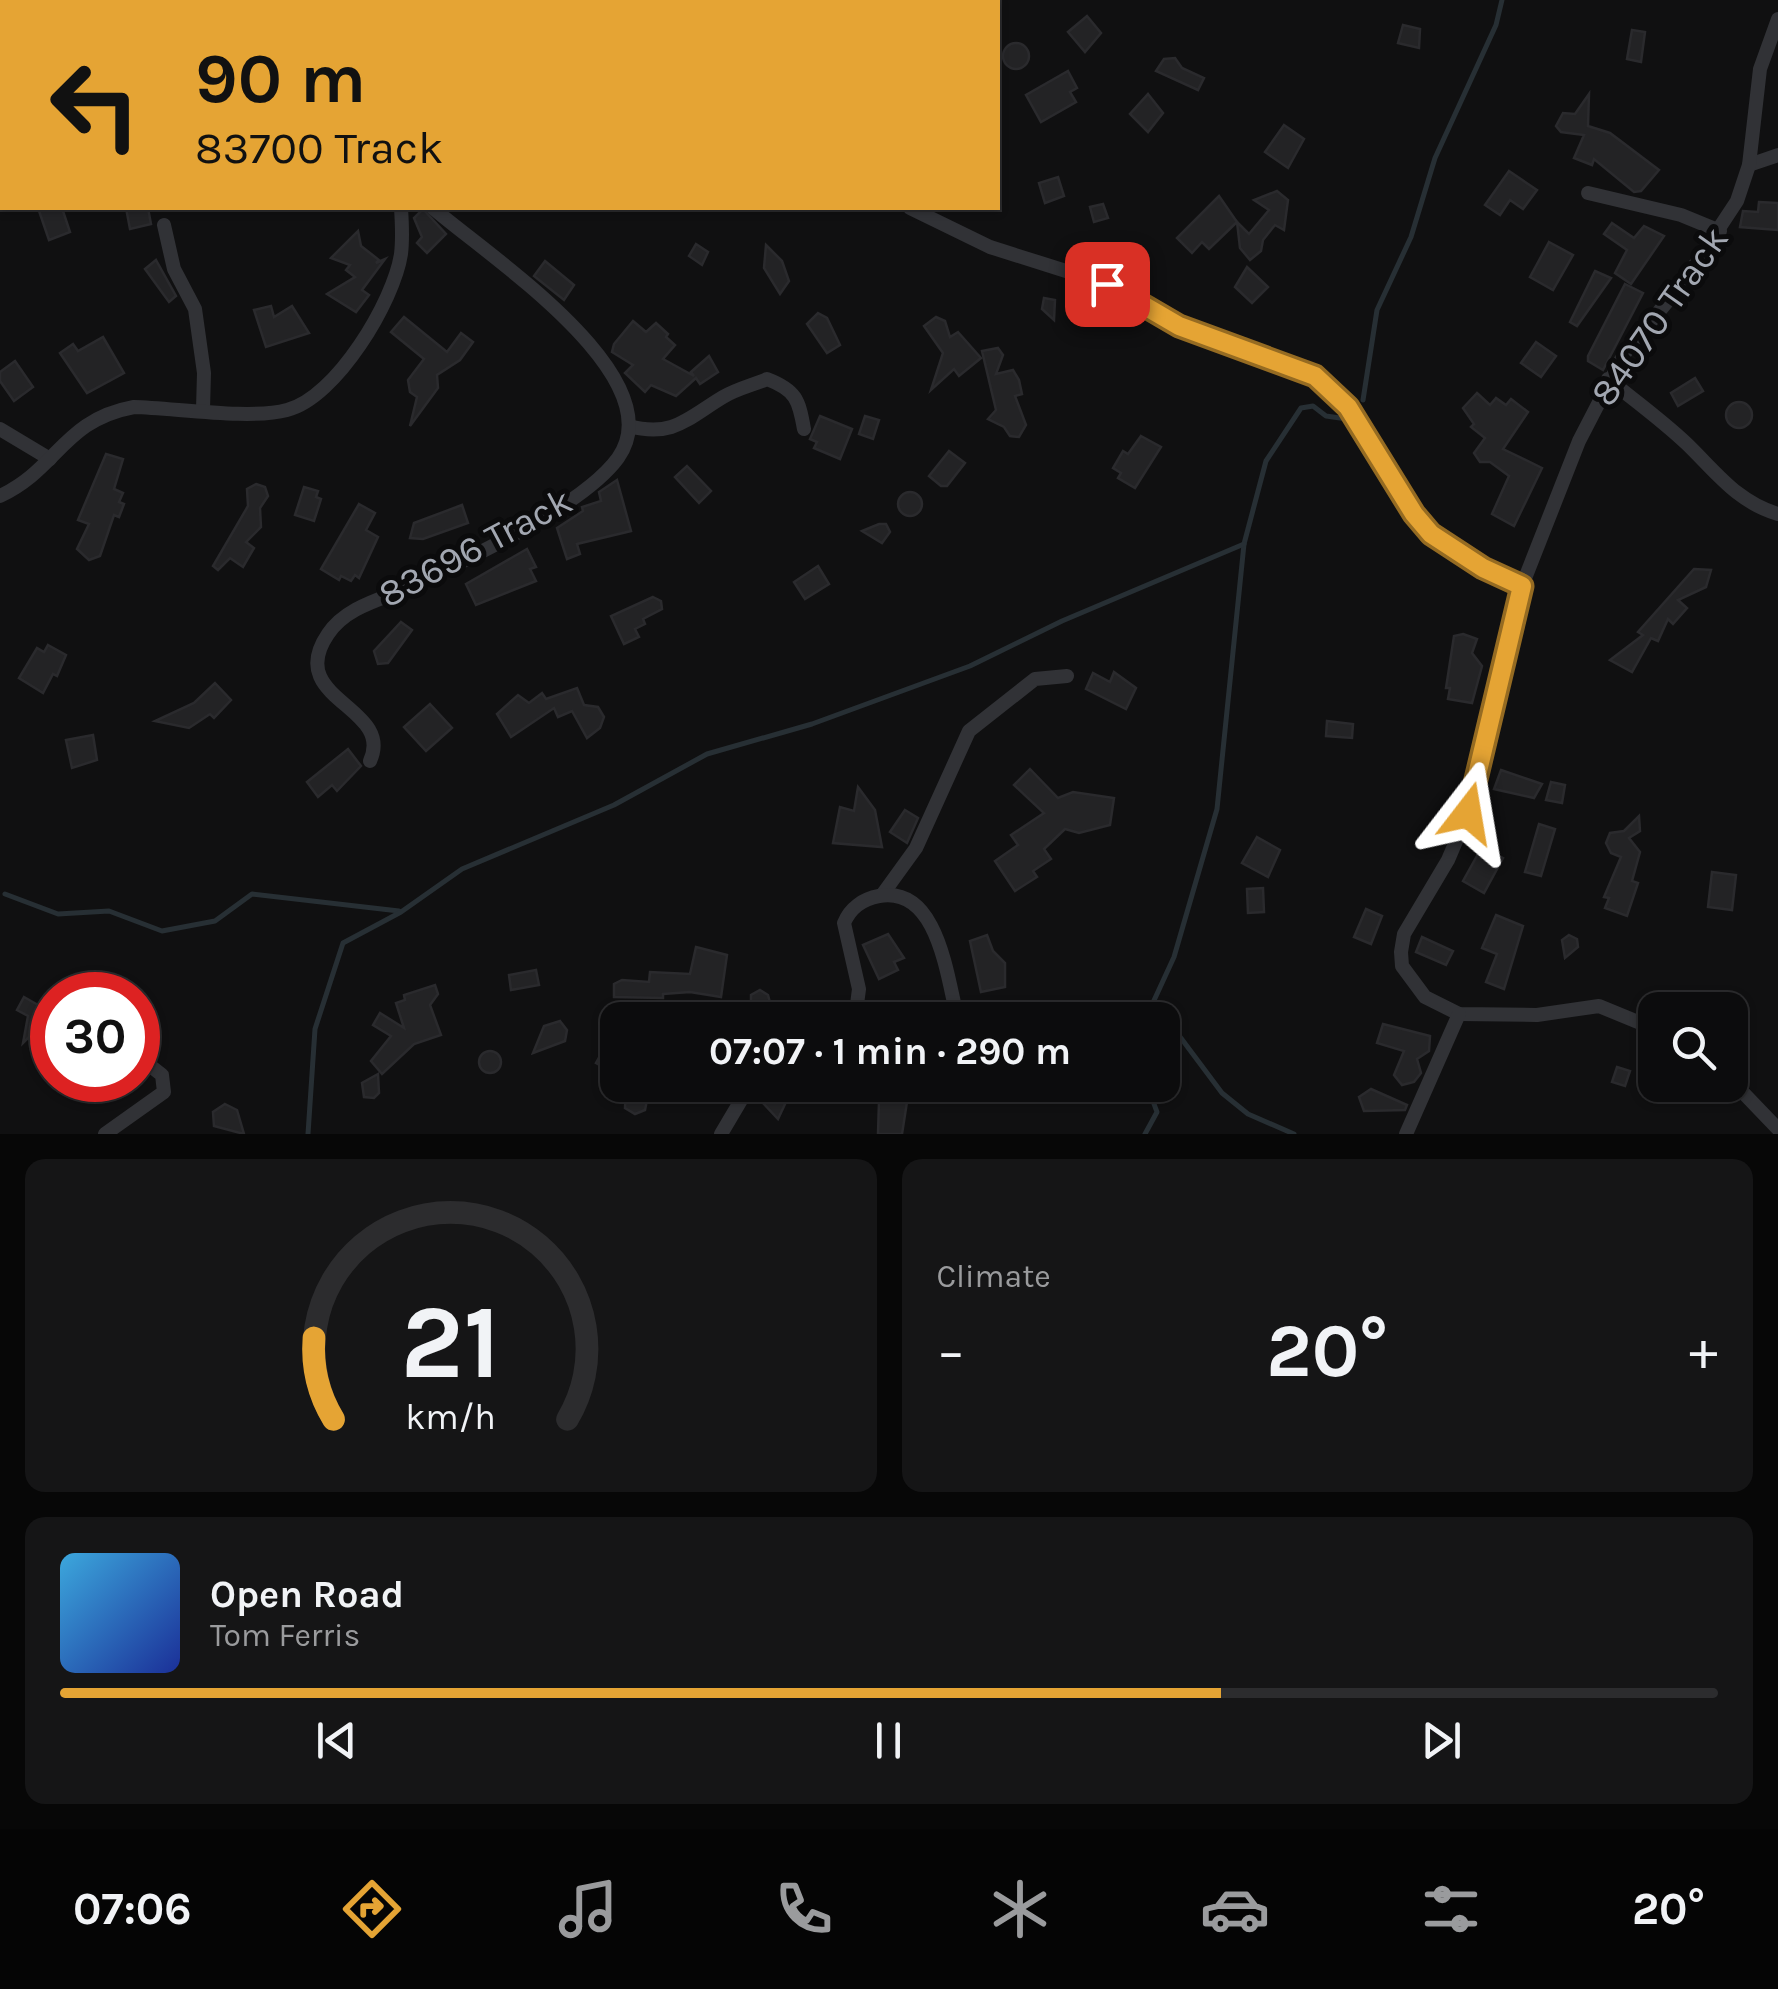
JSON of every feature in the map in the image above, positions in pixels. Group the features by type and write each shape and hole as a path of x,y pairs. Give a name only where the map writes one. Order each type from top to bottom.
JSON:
{"street":[{"name":"84070 Track","path":"1459,1014 1425,998 1402,966 1404,934 1448,860 1468,813 1522,586 1579,441 1608,379 1720,231 1737,201 1749,165 1760,68 1778,19"},
{"path":"1749,165 1778,155"},
{"path":"1588,193 1680,216 1720,231"},
{"path":"0,496 33,476 79,428 112,411 282,412 300,407 334,376 365,337 394,278 400,255 401,210"},
{"path":"436,210 585,337 621,391 629,426 652,432 687,422 724,396 767,380 787,386 799,397 804,429"},
{"path":"914,210 990,247 1107,284 1179,326 1315,376 1348,407 1414,514 1431,534 1483,568 1522,586"},
{"path":"164,225 174,269 195,309 204,372 203,409"},
{"path":"1608,379 1685,442 1730,490 1759,509 1778,514"},
{"name":"83696 Track","path":"370,760 374,747 368,728 318,677 316,658 328,634 352,612 416,585 563,505 618,458 629,426"},
{"path":"0,429 50,458"},
{"path":"857,1002 859,989 844,923 854,906 882,895 916,848 969,730 1035,679 1067,676"},
{"path":"882,895 918,905 930,920 953,1002"},
{"path":"1406,1134 1459,1014 1519,1016 1599,1006 1638,1022"},
{"path":"1748,1097 1778,1129"},
{"path":"106,1134 150,1102"},
{"path":"721,1134 740,1102"}],"building":[{"path":"1087,16 1101,33 1085,52 1068,32"},
{"path":"1403,25 1420,29 1419,48 1398,43"},
{"path":"1632,30 1645,32 1641,62 1627,59"},
{"path":"1016,43 1025,47 1029,56 1025,65 1016,69 1007,65 1003,56 1007,47"},
{"path":"1175,58 1182,68 1204,78 1198,90 1156,71 1164,59"},
{"path":"1068,71 1077,88 1070,92 1076,102 1041,122 1026,95"},
{"path":"1148,94 1163,113 1148,132 1130,114"},
{"path":"1589,94 1588,126 1610,133 1659,170 1641,191 1634,192 1594,159 1592,165 1574,158 1584,135 1561,132 1556,126 1563,113 1575,114"},
{"path":"1284,125 1304,139 1288,168 1265,152"},
{"path":"1509,171 1537,190 1523,209 1510,200 1500,215 1485,205"},
{"path":"1058,177 1064,196 1045,203 1039,183"},
{"path":"1277,191 1288,200 1284,230 1275,225 1263,240 1261,251 1250,260 1240,248 1237,222 1249,234 1269,210 1254,200"},
{"path":"1219,196 1237,222 1209,249 1202,242 1192,253 1177,238"},
{"path":"1759,202 1778,203 1778,230 1740,227 1743,211 1758,212"},
{"path":"1103,204 1108,218 1094,222 1090,207"},
{"path":"39,210 63,210 70,232 49,240"},
{"path":"126,210 148,210 151,224 130,229"},
{"path":"424,210 446,234 427,253 417,243 422,237 414,218"},
{"path":"1612,223 1634,238 1644,226 1664,236 1631,284 1615,273 1627,250 1604,234"},
{"path":"358,231 361,246 379,260 376,263 385,259 362,290 369,295 356,312 327,294 355,277 346,270 350,265 331,258"},
{"path":"1549,242 1573,255 1553,290 1530,277"},
{"path":"696,244 708,252 702,265 689,256"},
{"path":"766,245 782,261 789,281 780,294 764,268"},
{"path":"156,260 176,296 169,302 145,269"},
{"path":"545,261 574,285 564,300 534,276"},
{"path":"1247,267 1268,287 1252,303 1235,287"},
{"path":"1595,271 1611,278 1577,326 1570,322"},
{"path":"1625,284 1643,293 1603,370 1588,361 1588,356"},
{"path":"1044,298 1055,300 1054,320 1042,309"},
{"path":"271,306 274,317 292,306 309,333 266,347 254,310"},
{"path":"818,313 827,318 840,345 827,353 807,324"},
{"path":"404,317 447,352 461,333 473,342 460,360 437,375 438,388 410,426 417,397 410,392 408,380 424,359 391,332"},
{"path":"936,317 945,321 950,337 958,332 981,358 959,376 954,369 931,390 943,353 924,326"},
{"path":"633,321 646,332 656,323 668,334 666,337 675,345 663,359 694,376 691,372 709,356 718,372 700,384 696,378 676,396 651,385 645,392 625,373 633,365 612,352"},
{"path":"103,337 124,373 87,393 60,353 73,344 78,351"},
{"path":"1536,342 1556,356 1541,377 1521,363"},
{"path":"998,348 1003,355 996,374 1013,370 1019,380 1022,394 1015,396 1026,425 1019,437 1010,436 1004,427 988,419 996,410 982,351"},
{"path":"15,361 33,387 14,401 0,381 0,372"},
{"path":"1695,378 1703,391 1678,406 1671,393"},
{"path":"1477,393 1490,405 1496,398 1506,405 1511,399 1528,412 1503,449 1542,468 1514,526 1492,514 1509,476 1490,462 1480,462 1474,453 1485,438 1471,427 1474,424 1463,408"},
{"path":"1739,402 1748,406 1752,415 1748,424 1739,428 1730,424 1726,415 1730,406"},
{"path":"820,416 852,429 840,459 814,448 817,442 810,439"},
{"path":"865,416 879,420 873,439 859,434"},
{"path":"1141,436 1161,447 1135,488 1118,478 1121,473 1113,468 1123,451 1128,454"},
{"path":"949,451 965,463 947,486 941,486 929,476"},
{"path":"106,454 123,459 114,489 123,493 119,502 124,504 119,517 114,515 100,556 89,560 77,549 89,524 78,520"},
{"path":"687,466 711,491 699,503 675,477"},
{"path":"617,480 631,531 577,544 580,554 567,559 557,528 583,511 582,507 601,501 599,492"},
{"path":"256,484 265,487 268,496 260,508 261,527 246,542 254,548 243,567 230,558 218,570 213,566 248,506 247,489"},
{"path":"304,487 318,491 316,497 321,499 314,521 295,515"},
{"path":"910,492 922,504 910,516 898,504"},
{"path":"359,504 375,513 366,530 378,537 359,578 355,575 351,581 341,576 339,580 321,569"},
{"path":"462,505 468,523 423,539 410,538 414,523"},
{"path":"886,524 890,532 882,543 862,531"},
{"path":"527,549 536,567 530,569 536,581 476,605 466,584"},
{"path":"818,566 829,584 805,599 794,582"},
{"path":"1694,569 1711,570 1706,587 1678,600 1687,608 1673,624 1668,619 1658,641 1651,638 1632,672 1610,660 1643,635 1638,632"},
{"path":"653,597 661,601 662,609 643,619 645,624 635,629 639,637 624,644 611,616"},
{"path":"401,622 412,630 388,663 378,664 374,651"},
{"path":"1463,634 1477,639 1472,653 1482,666 1472,703 1448,699 1450,688 1446,688 1454,636"},
{"path":"48,645 66,655 57,676 53,674 43,693 19,678 37,648 44,652"},
{"path":"1114,672 1136,688 1126,709 1086,689 1093,673 1110,682"},
{"path":"215,683 231,700 214,718 210,714 189,728 155,721 194,703"},
{"path":"577,688 584,705 598,707 604,717 600,728 587,738 572,711 558,717 554,708 511,737 497,714 518,695 529,703 542,693 546,699"},
{"path":"430,704 452,728 426,751 404,727"},
{"path":"1327,721 1353,724 1352,738 1326,736"},
{"path":"93,735 97,760 72,768 66,740"},
{"path":"348,749 361,766 337,791 332,785 318,797 307,782"},
{"path":"1030,769 1058,798 1073,792 1114,798 1110,825 1079,833 1065,829 1044,849 1051,859 1033,871 1037,877 1015,891 995,861 1018,845 1011,835 1044,813 1014,785"},
{"path":"1501,770 1542,784 1534,798 1494,789"},
{"path":"1551,782 1565,785 1562,803 1546,800"},
{"path":"858,787 875,810 882,847 833,843 840,807 854,811"},
{"path":"905,810 918,818 907,843 890,832"},
{"path":"1639,816 1640,831 1629,838 1640,852 1632,881 1638,883 1627,916 1605,908 1609,898 1604,897 1621,857 1611,853 1606,843 1610,833 1624,831"},
{"path":"1539,824 1555,829 1541,876 1525,872"},
{"path":"1257,837 1280,850 1268,877 1242,863"},
{"path":"1482,847 1503,858 1484,893 1463,881"},
{"path":"1712,872 1736,875 1732,910 1708,907"},
{"path":"1263,888 1264,912 1248,913 1247,889"},
{"path":"1366,909 1382,916 1371,944 1354,937"},
{"path":"1496,915 1523,926 1504,989 1486,982 1497,954 1482,948"},
{"path":"888,934 904,958 894,962 898,970 879,979 863,945"},
{"path":"987,935 993,951 1005,963 1005,987 981,992 970,941"},
{"path":"1569,935 1577,939 1578,947 1565,958 1562,940"},
{"path":"1422,937 1453,951 1446,965 1416,952"},
{"path":"696,947 727,955 721,997 690,992 663,994 663,998 614,997 614,984 622,980 649,982 650,972 690,974"},
{"path":"536,970 539,985 511,990 509,975"},
{"path":"435,985 438,994 430,1005 441,1035 414,1044 382,1074 371,1061 391,1036 373,1025 380,1013 404,1028 396,1003 405,1000 404,995"},
{"path":"760,990 768,995 770,1002 751,1002 751,995"},
{"path":"24,997 30,1000 30,1036 23,1043 28,1016 17,1010"},
{"path":"560,1021 567,1030 565,1041 533,1053 544,1026"},
{"path":"1383,1024 1430,1036 1429,1051 1417,1059 1421,1073 1414,1082 1402,1085 1394,1075 1404,1051 1377,1043"},
{"path":"490,1051 498,1054 498,1070 490,1073 482,1070 479,1062 482,1054"},
{"path":"1617,1067 1630,1071 1625,1086 1612,1082"},
{"path":"378,1074 379,1093 374,1098 364,1097 362,1083"},
{"path":"1371,1089 1407,1105 1405,1110 1364,1111 1359,1097"},
{"path":"625,1102 647,1102 645,1110 635,1114 625,1108"},
{"path":"762,1102 786,1102 778,1119"},
{"path":"879,1102 907,1102 902,1134 878,1134"},
{"path":"225,1104 237,1110 244,1134 214,1126 213,1112"}],"waterway":[{"path":"1363,400 1377,310 1411,237 1435,158 1496,25 1502,0"},
{"path":"1153,1002 1174,957 1217,809 1244,544 1266,461 1301,408 1313,406 1326,416 1347,419"},
{"path":"308,1134 315,1029 343,943 401,912 462,869 614,805 707,754 812,724 970,666 1062,621 1244,544"},
{"path":"5,894 58,914 109,911 162,931 215,921 252,894 399,911"},
{"path":"1180,1037 1222,1093 1248,1114 1294,1134"},
{"path":"1145,1134 1157,1112 1153,1102"}],"route":[{"path":"1107,284 1179,326 1315,376 1348,407 1414,514 1431,534 1483,568 1522,586 1468,813"}]}
